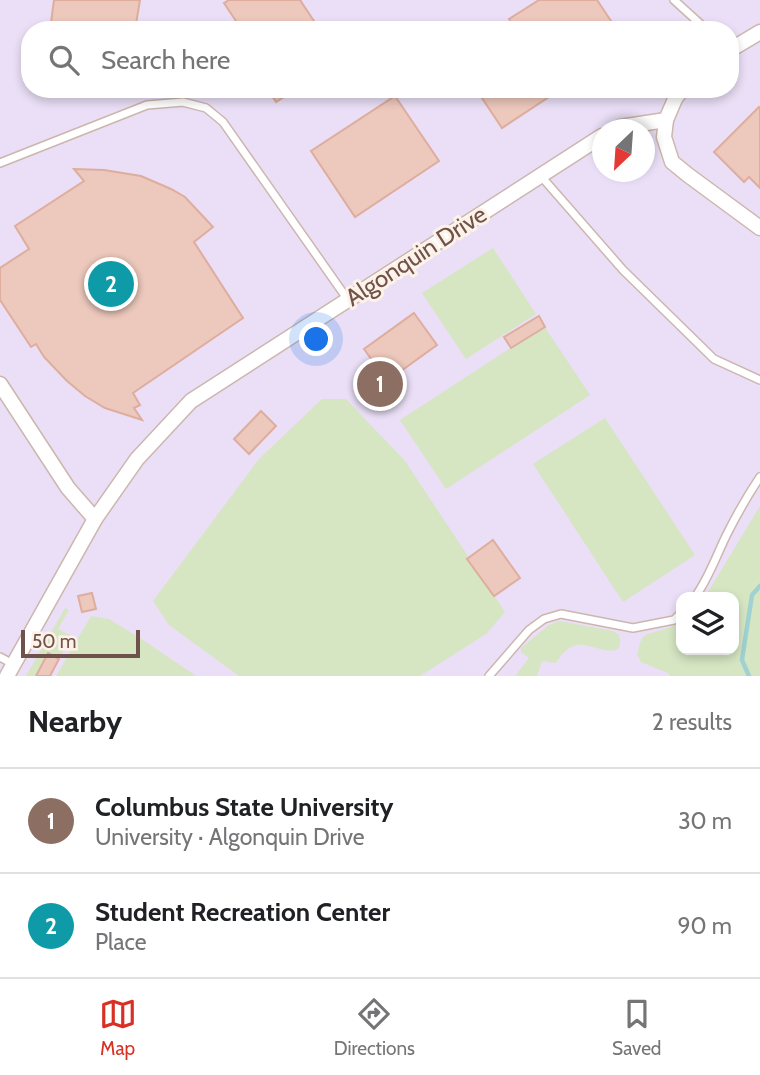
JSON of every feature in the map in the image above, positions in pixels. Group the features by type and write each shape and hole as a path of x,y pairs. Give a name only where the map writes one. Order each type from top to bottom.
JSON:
{"street":[{"path":"739,45 760,32"},
{"path":"676,98 666,120 664,137 672,162 760,228"},
{"path":"655,122 666,120"},
{"name":"Algonquin Drive","path":"7,666 94,519 137,458 191,401 592,143"},
{"path":"0,384 68,488 94,519"}],"lane":[{"path":"674,0 697,21"},
{"path":"0,163 146,105 183,102 206,108 222,122 348,300"},
{"path":"540,175 623,270 714,359 759,377"},
{"path":"698,592 708,578 726,535 760,477"},
{"path":"489,676 529,630 544,619 561,614 633,628 676,618"}],"shaded area":[{"path":"0,0 760,0 760,676 0,676"}],"green space":[{"path":"493,248 536,314 466,359 422,293"},
{"path":"544,326 590,395 446,489 400,420"},
{"path":"322,399 346,399 405,461 505,612 486,634 420,676 239,676 169,625 153,601 259,459"},
{"path":"605,418 695,555 623,602 533,464"},
{"path":"760,506 760,676 670,676 641,662 637,654 643,637 676,625 676,655 739,655 739,592 708,592"},
{"path":"65,608 69,610 58,629 71,636 59,659 48,654 36,676 26,676"},
{"path":"91,616 109,619 196,676 56,676"},
{"path":"559,621 613,631 619,635 618,649 613,651 583,645 573,646 556,663 542,661 537,676 515,676 529,658 521,652 521,648 549,625"}],"building":[{"path":"54,0 140,0 136,21 51,21"},
{"path":"229,0 300,0 314,21 236,21 224,3"},
{"path":"539,0 597,0 611,21 510,21 509,19"},
{"path":"392,98 396,98 439,161 355,217 311,151"},
{"path":"482,98 547,98 502,128"},
{"path":"759,107 760,188 749,177 744,182 714,152"},
{"path":"74,169 104,170 141,176 185,197 213,227 194,242 243,318 133,393 140,405 134,408 142,420 105,408 67,381 44,357 36,344 31,347 0,300 0,268 29,249 15,226 84,181"},
{"path":"414,313 437,345 387,381 364,349"},
{"path":"539,316 545,327 511,348 504,337"},
{"path":"261,411 276,426 249,454 234,439"},
{"path":"493,540 520,578 494,596 467,559"},
{"path":"92,593 96,609 82,612 78,596"},
{"path":"48,653 59,659 50,676 36,676"}],"waterway":[{"path":"749,676 742,660 752,595 760,586"}],"place":[{"name":"Student Recreation Center","path":"111,284"},
{"name":"Columbus State University","path":"380,384"}]}
